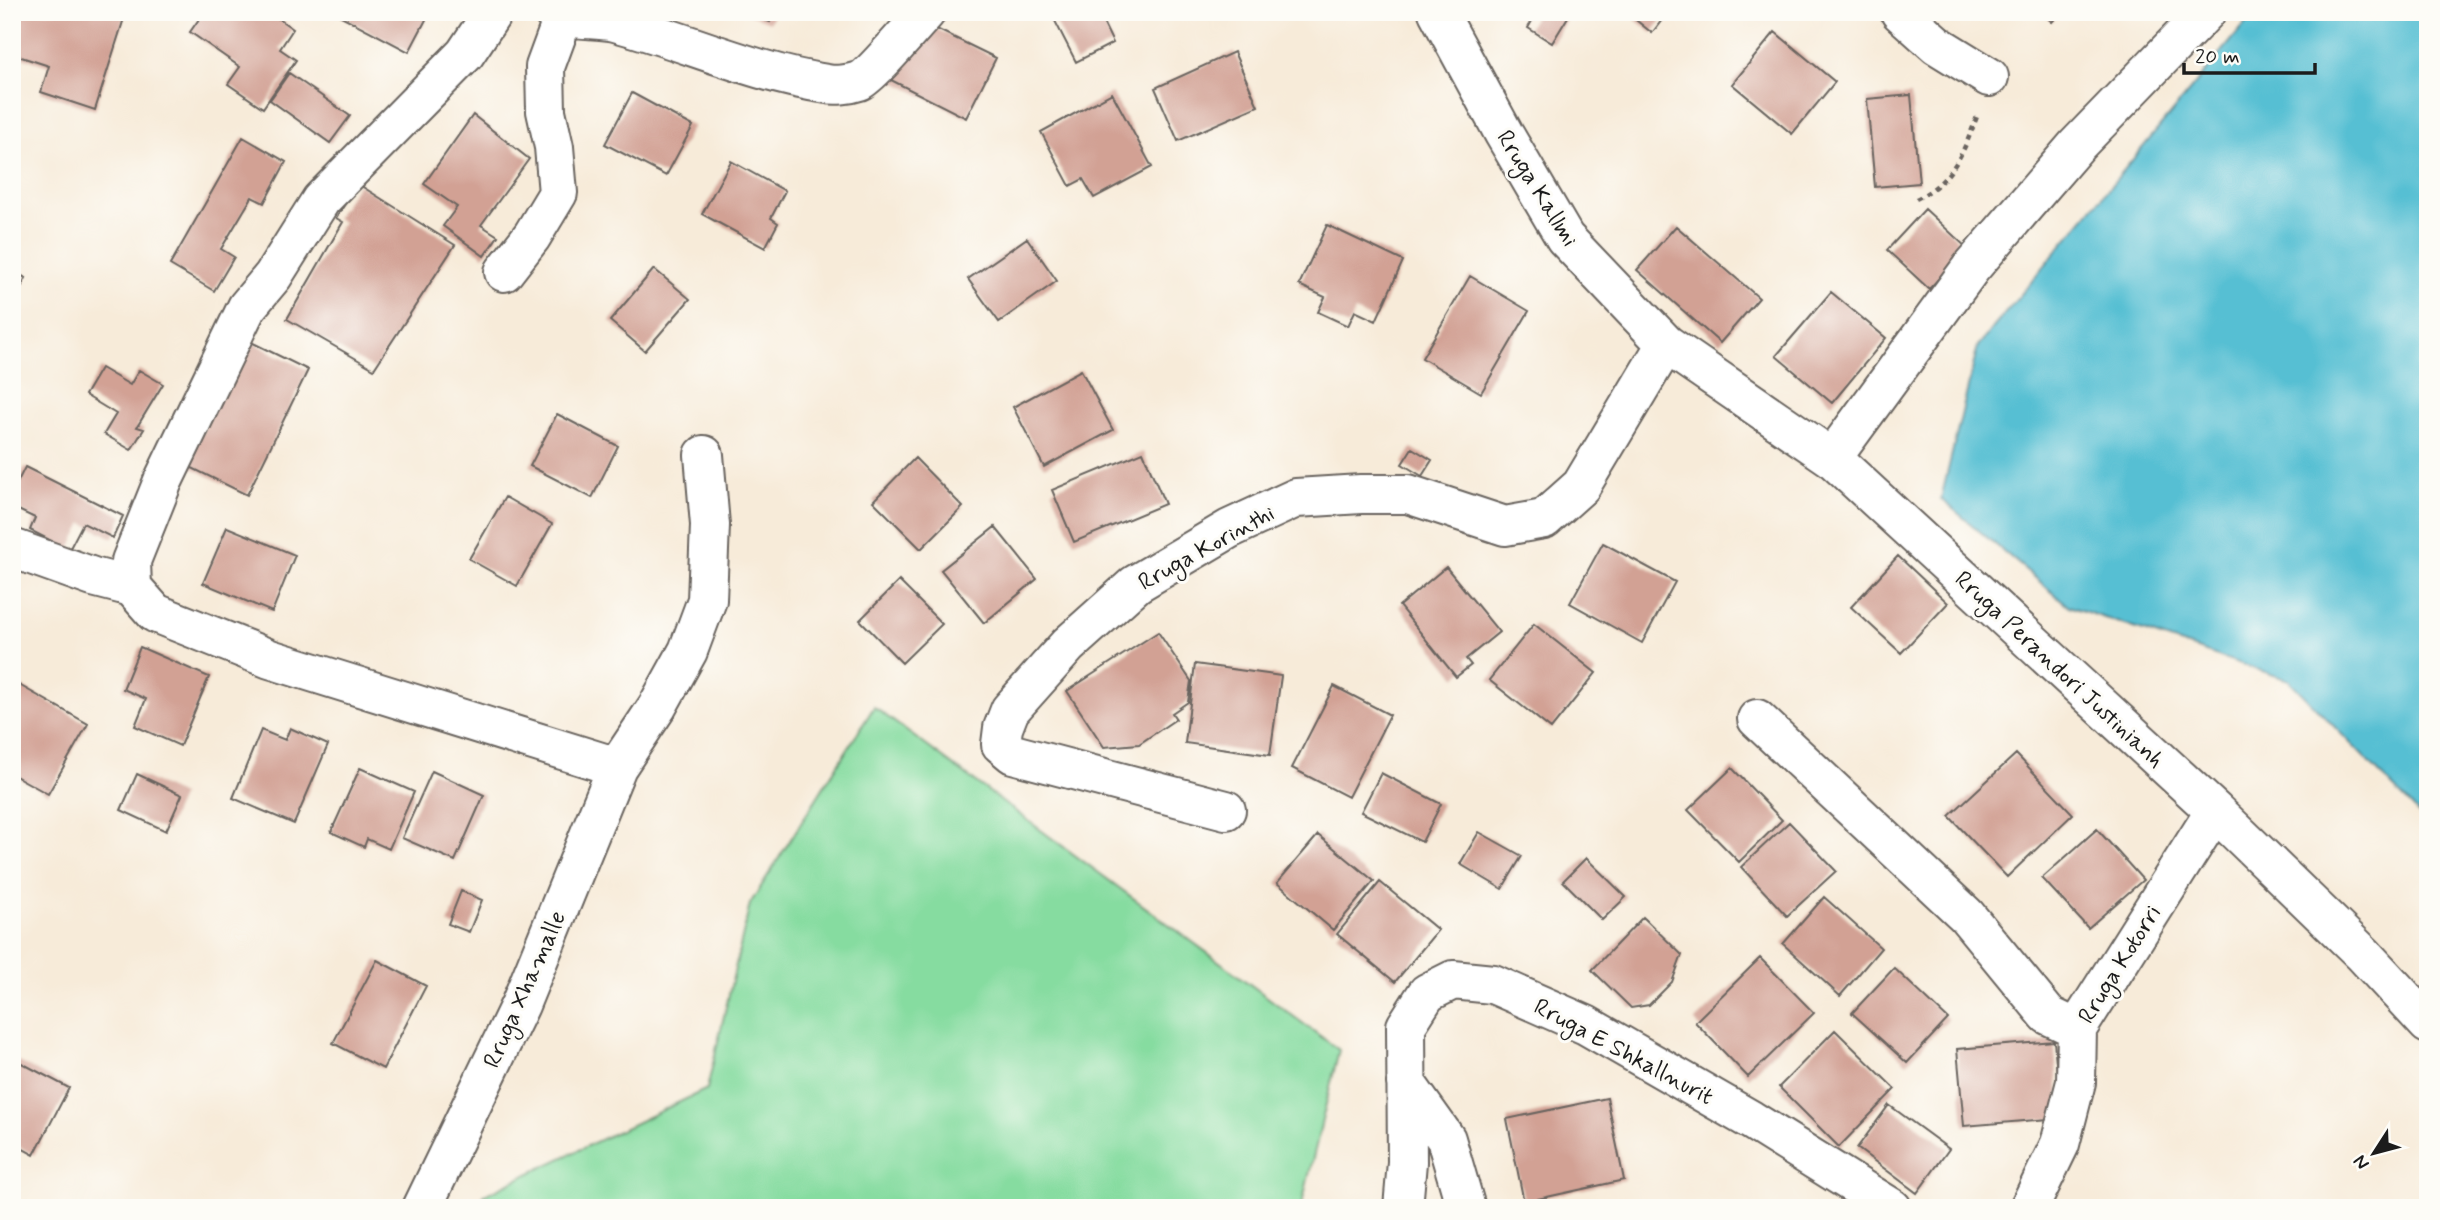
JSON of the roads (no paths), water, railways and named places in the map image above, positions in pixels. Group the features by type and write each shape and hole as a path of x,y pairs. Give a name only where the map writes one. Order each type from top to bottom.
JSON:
{"street":[{"path":"132,587 131,561 163,481 247,307 273,276 321,200 466,54 493,12"},
{"path":"504,272 532,236 558,193 554,147 546,111 545,67 558,15 612,22 724,57 830,85 861,80 926,12"},
{"name":"Rruga Kallmi","path":"1438,12 1564,239 1666,344"},
{"path":"1900,12 1937,45 1989,77"},
{"path":"1832,458 1971,268 2077,145 2206,12"},
{"name":"Rruga Perandori Justinianh","path":"1666,344 1832,458 2215,811 2363,954 2428,1024"},
{"name":"Rruga Korinthi","path":"1226,810 1013,754 1001,744 1003,728 1010,710 1068,645 1136,584 1229,529 1296,498 1362,494 1408,495 1504,526 1544,519 1581,486 1666,344"},
{"name":"Rruga Xhamalle","path":"422,1208 520,1005 617,767 657,707 688,651 707,600 710,525 704,455"},
{"path":"12,548 93,577 132,587 155,612 270,659 617,767"},
{"path":"1757,719 1966,915 2048,1015 2077,1029"},
{"name":"Rruga Kotorri","path":"2029,1208 2060,1144 2076,1082 2077,1029 2215,811"},
{"name":"Rruga E Shkallnurit","path":"1403,1208 1407,1162 1406,1026 1427,993 1453,980 1493,984 1586,1025 1751,1120 1892,1208"},
{"path":"1406,1083 1446,1139 1466,1208"}],"water":[{"path":"2255,12 2428,12 2428,823 2289,680 2069,606 1941,499 1978,346"}]}
